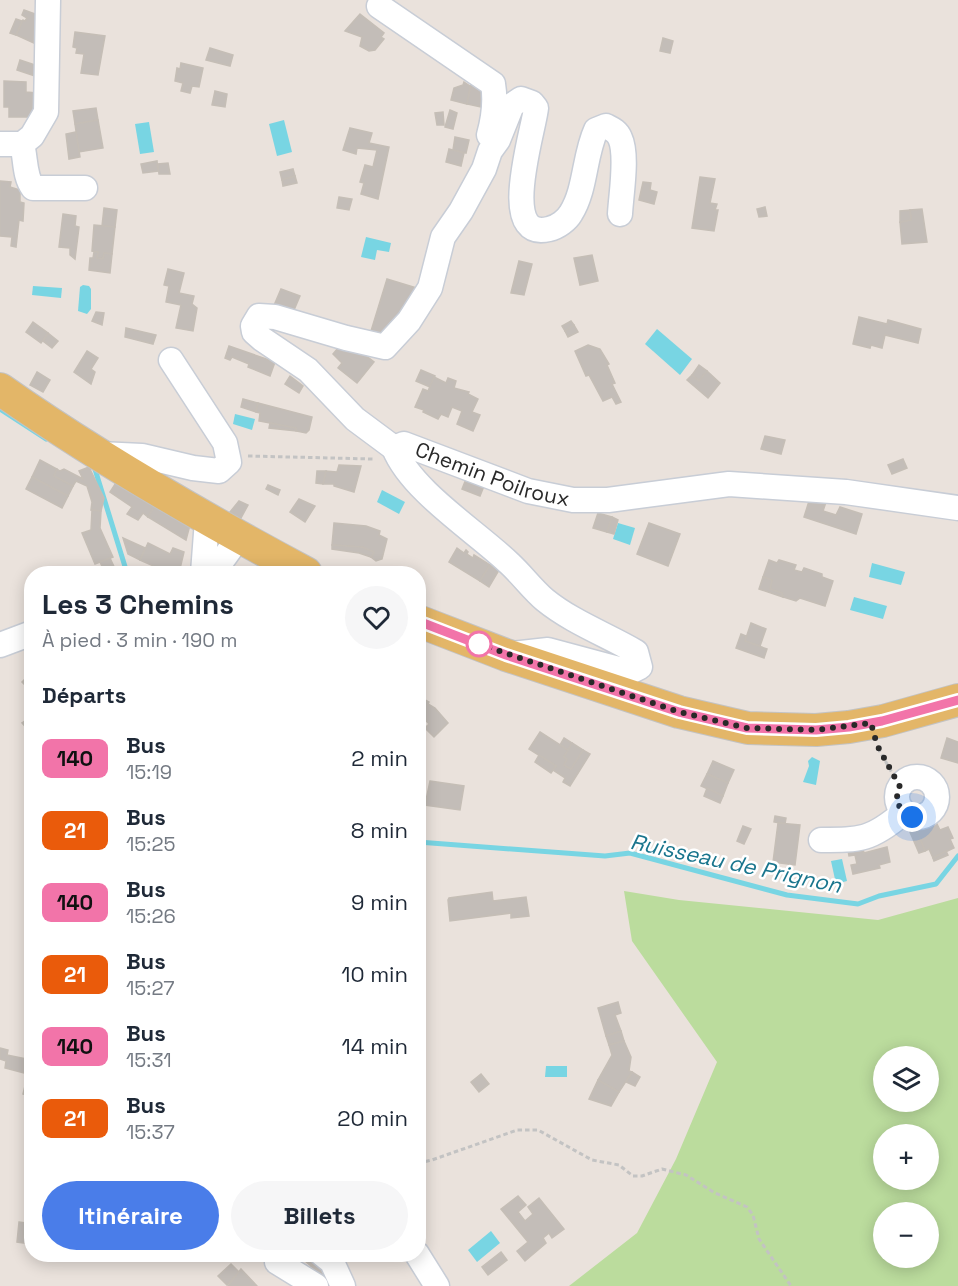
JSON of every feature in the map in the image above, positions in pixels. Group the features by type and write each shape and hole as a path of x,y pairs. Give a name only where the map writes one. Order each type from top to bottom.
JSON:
{"main road":[{"path":"0,389 60,431 98,454 220,527 293,566"},
{"path":"426,624 506,655 679,712 747,728 816,730 871,723 958,700"}],"street":[{"path":"48,0 46,112 32,136 11,144 26,161 27,179 33,188 85,188"},
{"path":"379,6 493,84 495,100 493,121 487,139 490,152"},
{"path":"396,454 354,420 308,370 254,332 253,326 259,316 275,317 385,347 409,321 429,288 443,237 461,211 484,169 512,105 521,99 532,103 536,108 527,148 520,204 526,223 536,228 549,229 566,220 573,211 579,192 589,144 596,130 606,126 614,129 621,138 624,153 620,214"},
{"path":"98,454 142,456 193,468 219,471 229,462 225,443 171,360"},
{"name":"Chemin Poilroux","path":"506,655 548,650 630,672 640,667 636,652 574,620 545,600 509,563 472,534 420,485 396,454 404,444 528,491 573,500 608,500 729,484 846,492 958,508"},
{"path":"206,566 220,527"},
{"path":"214,566 220,527"},
{"path":"0,645 24,636"},
{"path":"914,776 923,778 935,787 948,803 934,808 921,817 912,817 903,813 896,800 904,780 914,776"},
{"path":"820,840 867,837 887,826 903,813"},
{"path":"277,1262 316,1286"},
{"path":"332,1262 343,1286"},
{"path":"422,1262 437,1286"}],"path":[{"path":"228,456 396,454"},
{"path":"871,723 877,745 900,787"},
{"path":"426,1160 517,1130 538,1130 592,1160 619,1166 633,1176 642,1176 662,1169 686,1175 716,1193 747,1207 753,1215 759,1239 791,1286"}],"green space":[{"path":"624,891 679,900 878,920 958,898 958,1286 569,1286 637,1233 676,1159 717,1062 632,941"}],"water":[{"path":"284,120 292,152 277,156 269,124"},
{"path":"149,122 154,152 140,154 135,124"},
{"path":"366,237 391,243 389,252 377,250 375,260 361,257"},
{"path":"83,285 91,289 91,309 87,314 78,311 80,287"},
{"path":"33,286 62,288 61,298 32,295"},
{"path":"657,329 692,359 680,375 645,344"},
{"path":"235,414 255,419 252,430 233,424"},
{"path":"382,490 405,502 399,514 377,502"},
{"path":"618,523 635,528 630,545 613,539"},
{"path":"872,563 905,572 901,585 869,577"},
{"path":"854,597 887,606 883,619 850,610"},
{"path":"812,757 820,761 816,785 803,782 809,766 808,761"},
{"path":"842,859 847,881 836,884 831,861"},
{"path":"546,1066 567,1066 567,1077 545,1077"},
{"path":"491,1231 500,1243 477,1262 468,1250"}],"building":[{"path":"24,10 46,18 36,44 16,35 23,20 27,18 22,15"},
{"path":"360,14 384,33 381,37 384,39 375,50 369,51 360,46 362,37 345,31"},
{"path":"16,19 22,21 16,35 10,33"},
{"path":"75,32 105,36 98,75 81,73 84,54 76,53 77,48 73,47"},
{"path":"663,38 673,41 670,53 660,51"},
{"path":"210,48 233,55 230,66 206,60"},
{"path":"20,60 38,66 35,76 17,70"},
{"path":"181,63 203,68 199,87 192,86 190,93 181,91 183,83 175,81 177,68 180,69"},
{"path":"4,81 26,82 26,92 37,93 36,117 9,117 9,107 4,107"},
{"path":"464,82 470,86 467,104 451,100 454,88 463,85"},
{"path":"471,84 486,88 486,108 467,104"},
{"path":"215,91 227,94 225,107 212,105"},
{"path":"96,108 98,120 75,124 73,111"},
{"path":"450,110 457,113 453,129 445,127"},
{"path":"443,112 444,125 437,125 435,113"},
{"path":"98,120 103,148 79,152 75,124"},
{"path":"350,128 372,133 369,143 389,147 378,199 361,194 364,183 360,182 365,165 373,167 377,150 357,148 356,154 343,150"},
{"path":"76,132 80,157 69,159 66,134"},
{"path":"455,137 469,140 466,153 453,150"},
{"path":"449,149 464,153 461,166 446,162"},
{"path":"157,161 158,171 143,173 141,164"},
{"path":"168,163 170,174 159,174 158,164"},
{"path":"293,169 295,176 282,180 280,172"},
{"path":"295,176 297,183 283,186 282,180"},
{"path":"700,177 715,179 710,203 717,204 715,210 718,210 714,231 692,228"},
{"path":"0,181 11,182 10,187 20,190 20,202 24,203 23,221 19,220 16,247 11,246 12,237 0,236"},
{"path":"643,182 651,183 650,190 657,192 654,204 639,200"},
{"path":"339,197 352,199 349,210 337,208"},
{"path":"765,207 767,216 759,217 757,209"},
{"path":"104,208 117,210 115,227 102,226"},
{"path":"922,209 927,242 902,244 900,222 911,220 910,210"},
{"path":"910,210 911,220 900,222 900,211"},
{"path":"63,214 76,216 75,226 79,227 75,259 70,255 70,248 59,247"},
{"path":"94,225 115,227 112,254 104,253 103,259 97,258 98,252 92,251"},
{"path":"94,252 98,252 97,258 103,259 104,253 112,254 110,273 89,270 90,258 93,258"},
{"path":"592,255 598,281 580,285 574,258"},
{"path":"519,261 532,264 524,295 511,293"},
{"path":"168,269 184,273 179,293 194,296 192,304 197,308 193,331 176,328 181,305 166,302 169,286 164,285"},
{"path":"387,279 423,290 395,326 389,324 385,337 371,331"},
{"path":"281,289 300,296 291,317 272,310"},
{"path":"96,312 104,313 102,325 92,321"},
{"path":"859,317 887,324 888,320 921,329 918,343 885,335 882,348 853,344"},
{"path":"571,321 574,325 565,331 562,326"},
{"path":"33,322 48,333 41,343 26,332"},
{"path":"574,325 578,332 568,337 565,331"},
{"path":"126,328 156,335 153,344 125,337"},
{"path":"48,333 58,341 52,348 43,341"},
{"path":"588,345 600,349 609,364 607,365 615,383 612,384 621,402 616,404 612,397 603,401 589,375 586,376 575,351"},
{"path":"229,346 275,362 270,376 232,357 230,360 225,358"},
{"path":"338,348 361,352 374,362 357,383 338,368 342,363 333,354"},
{"path":"87,351 98,358 91,369 95,372 91,384 74,372"},
{"path":"699,365 707,371 699,381 692,375"},
{"path":"421,370 435,376 430,387 416,381"},
{"path":"707,371 720,383 708,398 687,380 692,375 699,381"},
{"path":"37,372 50,380 43,392 30,385"},
{"path":"290,376 303,386 299,393 285,384"},
{"path":"434,377 446,383 448,378 456,381 454,388 469,392 468,394 478,399 472,412 480,415 473,431 457,424 462,411 452,407 448,417 441,414 438,419 415,407 423,389 428,391"},
{"path":"243,399 258,403 256,412 241,407"},
{"path":"258,403 312,417 309,430 306,433 296,431 296,428 259,421 260,413 256,412"},
{"path":"270,423 296,428 296,431 269,428"},
{"path":"765,436 785,440 781,454 761,449"},
{"path":"903,459 907,468 892,474 888,465"},
{"path":"40,460 57,469 54,476 73,486 68,496 32,477"},
{"path":"339,465 361,466 354,492 334,486 334,484 323,484 326,471 337,472"},
{"path":"89,467 104,498 101,511 91,510 92,502 87,486 76,481 73,486 54,476 57,469 60,471 64,469 83,479 79,471"},
{"path":"317,471 326,471 323,484 316,483"},
{"path":"468,474 486,481 480,496 462,489"},
{"path":"121,475 158,500 148,517 143,513 138,520 127,514 132,507 110,492"},
{"path":"32,477 68,496 62,508 26,489"},
{"path":"268,485 280,490 278,495 266,489"},
{"path":"810,498 826,502 823,511 836,515 840,507 862,514 856,534 804,517"},
{"path":"299,499 315,506 305,522 290,512"},
{"path":"158,500 191,521 186,540 148,517"},
{"path":"239,501 248,505 241,518 230,512"},
{"path":"92,510 101,511 100,528 113,557 95,564 82,533 91,530"},
{"path":"598,513 612,517 607,532 593,528"},
{"path":"612,517 618,520 614,534 607,532"},
{"path":"334,523 366,526 380,531 379,535 387,539 382,559 376,561 371,557 374,552 362,547 332,545"},
{"path":"649,523 680,534 668,566 637,554"},
{"path":"123,538 145,548 140,560 128,554"},
{"path":"148,543 170,554 173,548 184,552 181,566 154,566 140,560"},
{"path":"332,545 362,547 374,552 371,557 332,549"},
{"path":"457,548 464,553 466,550 467,554 473,558 474,555 490,565 480,581 449,562"},
{"path":"110,558 114,566 102,566 100,562"},
{"path":"769,560 777,563 779,560 796,565 794,570 802,572 804,568 822,574 822,577 833,581 825,606 800,598 796,601 783,597 782,593 770,589 772,580 763,577"},
{"path":"490,565 499,570 489,587 480,581"},
{"path":"763,577 772,580 770,589 782,593 783,597 759,589"},
{"path":"751,623 766,629 760,646 745,641"},
{"path":"741,634 746,636 745,641 767,649 764,658 736,648"},
{"path":"426,700 448,723 434,737 426,729 429,724 426,721"},
{"path":"540,732 568,750 564,757 567,759 564,765 571,769 583,750 590,754 570,786 563,782 565,778 553,770 556,766 529,749"},
{"path":"564,738 572,743 568,750 560,745"},
{"path":"947,738 958,742 958,763 941,758"},
{"path":"572,743 583,750 571,769 564,765 567,759 564,757"},
{"path":"539,755 556,766 551,773 535,762"},
{"path":"713,761 734,770 728,783 707,774"},
{"path":"707,774 728,783 723,796 701,786"},
{"path":"430,781 464,786 460,810 426,805"},
{"path":"707,788 723,796 720,803 704,796"},
{"path":"775,816 786,818 785,824 774,822"},
{"path":"935,820 940,830 948,827 954,848 933,858 929,849 925,851 916,829"},
{"path":"778,823 800,825 795,865 773,862"},
{"path":"743,826 751,829 744,844 737,841"},
{"path":"916,829 925,851 919,853 910,832"},
{"path":"861,841 864,853 887,847 890,862 879,865 880,868 853,874 851,865 857,864 855,855 849,856 847,845"},
{"path":"946,851 948,855 934,861 933,858"},
{"path":"492,892 493,901 526,897 529,916 511,918 511,913 450,921 449,898"},
{"path":"618,1002 621,1013 615,1015 621,1031 606,1036 598,1008"},
{"path":"621,1031 624,1041 609,1045 606,1036"},
{"path":"624,1041 631,1057 629,1071 632,1072 619,1092 598,1080 612,1055 609,1045"},
{"path":"0,1048 8,1050 7,1055 24,1058 24,1073 5,1068 6,1061 0,1059"},
{"path":"632,1072 640,1077 635,1086 626,1082"},
{"path":"481,1074 489,1084 479,1092 471,1082"},
{"path":"598,1080 619,1092 611,1106 589,1099"},
{"path":"518,1196 526,1205 518,1212 525,1221 533,1214 528,1207 539,1198 564,1229 552,1238 549,1233 543,1238 546,1243 525,1261 517,1251 528,1242 501,1209"},
{"path":"19,1222 24,1223 24,1243 17,1242"},
{"path":"501,1252 507,1260 488,1275 482,1267"},
{"path":"316,1262 322,1262 329,1270 321,1277 311,1266"},
{"path":"231,1264 239,1272 227,1285 218,1276"},
{"path":"241,1269 257,1286 228,1286"}],"waterway":[{"path":"0,409 46,439"},
{"path":"94,466 125,566"},
{"name":"Ruisseau de Prignon","path":"426,843 605,856 630,853 787,895 858,904 879,896 936,884 958,856"}],"bus line":[{"name":"140","path":"426,624 506,655 679,712 747,728 816,730 849,727 882,721 958,700"}],"route":[{"path":"479,644 679,712 747,728 816,730 871,723 877,745 900,787 896,800 903,813 912,817"}]}
